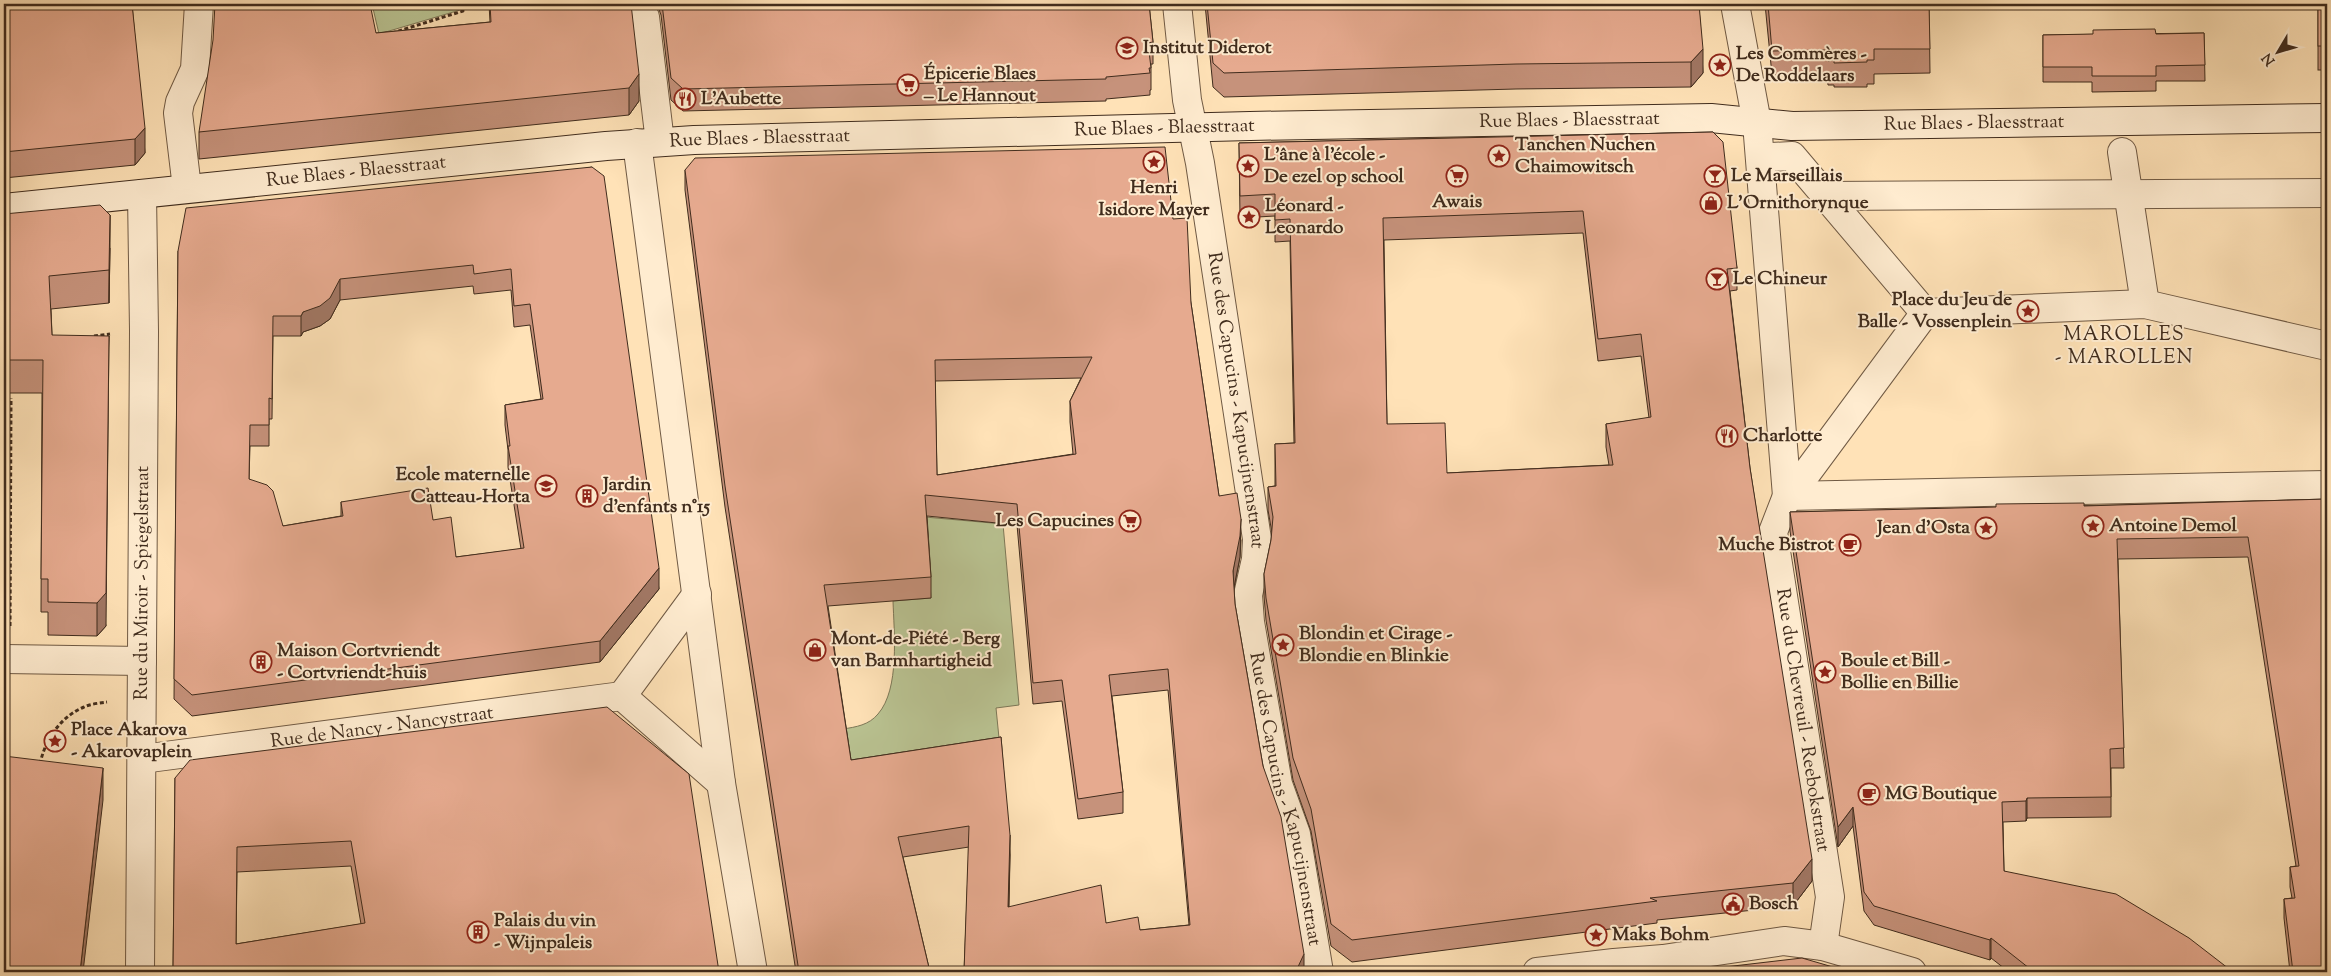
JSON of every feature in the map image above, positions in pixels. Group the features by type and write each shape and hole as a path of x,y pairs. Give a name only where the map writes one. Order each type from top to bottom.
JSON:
{"street":[{"path":"187,188 178,113 180,102 195,69 199,4"},
{"path":"636,4 645,17 648,143 697,594 721,784 753,972"},
{"name":"Rue des Capucins - Kapucijnenstraat","path":"1177,4 1187,100 1200,163 1257,539 1256,559 1248,596 1250,622 1278,784 1296,834 1319,972"},
{"path":"1735,4 1757,123 1795,487"},
{"name":"Rue Blaes - Blaesstraat","path":"4,208 187,188 648,143 1193,128 1711,118 1802,126 2327,118"},
{"path":"1785,151 1926,313"},
{"path":"2122,152 2145,304"},
{"path":"1826,196 2327,193"},
{"name":"Rue du Miroir - Spiegelstraat","path":"140,972 144,331 142,194"},
{"path":"1926,313 2145,304 2327,346"},
{"path":"1795,487 1926,313"},
{"path":"1795,487 2327,485"},
{"name":"Rue du Chevreuil - Reebokstraat","path":"1795,487 1773,532 1830,898 1823,946"},
{"path":"697,594 622,696 721,784"},
{"path":"7,659 142,661"},
{"name":"Rue de Nancy - Nancystraat","path":"142,759 622,696"},
{"path":"1537,972 1665,966 1784,941 1823,946 1912,972"}],"path":[{"path":"385,35 463,12 462,4"},
{"path":"1471,4 1471,13"},
{"path":"410,28 412,34"},
{"path":"86,337 144,331"},
{"path":"7,659 11,398"},
{"path":"39,766 43,750 58,724 84,707 110,701 142,700"}],"green space":[{"path":"372,4 459,4 460,10 379,34"},
{"path":"925,517 1003,524 1019,705 996,708 1001,758 851,781 843,729 871,721 885,703 893,675 893,601 931,598"}],"building":[{"path":"4,4 132,4 145,128 135,139 4,152"},
{"path":"215,4 370,4 376,33 491,22 490,4 631,4 639,74 629,88 199,132 213,40"},
{"path":"662,4 1149,4 1153,42 1148,43 1151,68 1149,68 1150,73 1106,77 1106,79 683,89 671,78"},
{"path":"1207,4 1465,4 1465,9 1570,6 1570,4 1699,4 1703,49 1691,62 1516,64 1224,73 1213,63"},
{"path":"1768,4 1929,4 1930,49 1874,49 1874,60 1834,63 1834,60 1828,61 1827,50 1772,51"},
{"path":"2318,4 2327,4 2327,46 2318,46"},
{"path":"2155,29 2156,34 2204,33 2205,65 2156,66 2156,76 2092,76 2092,67 2043,67 2043,35 2093,34 2093,30"},
{"path":"1713,132 1723,142 1737,268 1727,269 1750,468 1812,859 1793,883 1650,898 1657,901 1352,940 1331,924 1311,809 1293,758 1266,598 1264,574 1271,540 1273,517 1268,487 1276,486 1275,444 1295,443 1290,219 1275,220 1275,194 1240,196 1239,143","holes":["1583,211 1598,339 1641,334 1651,417 1606,424 1613,465 1447,473 1445,423 1387,424 1383,218"]},
{"path":"1165,147 1173,219 1187,218 1191,303 1219,496 1237,493 1241,519 1240,536 1233,571 1235,604 1263,766 1281,817 1304,954 1297,969 1284,972 964,972 969,826 898,837 930,972 799,972 725,486 685,170 695,158","holes":["1092,357 1070,401 1076,454 937,475 935,360","925,495 1017,504 1033,683 1062,680 1078,799 1123,792 1109,675 1168,669 1190,925 1140,930 1138,917 1106,923 1101,885 1008,907 1010,835 1001,737 851,760 824,585 931,577"]},
{"path":"592,167 604,176 659,568 600,641 192,695 174,679 178,251 186,208","holes":["473,265 474,274 511,269 514,306 530,304 543,399 505,405 510,446 508,446 524,548 456,557 451,517 433,520 428,488 341,502 343,516 283,526 273,491 267,485 249,479 250,425 269,425 269,398 272,399 273,316 301,316 303,312 320,306 330,298 340,279"]},
{"path":"100,205 110,215 109,270 49,276 52,335 109,336 106,593 97,603 48,602 48,579 41,579 43,360 4,360 4,214"},
{"path":"2327,499 2327,972 2293,972 2284,899 2295,898 2290,867 2299,866 2248,537 2117,539 2124,748 2110,749 2111,797 2027,798 2026,801 2002,802 2004,871 2116,894 2189,938 2233,972 2034,972 1991,938 1990,940 1874,906 1864,892 1853,807 1838,827 1790,512 1996,507 1996,504 2084,503 2084,506"},
{"path":"607,707 689,774 719,972 173,972 175,778 190,760","holes":["351,841 365,923 236,944 237,847"]},
{"path":"4,756 103,768 80,972 4,972"},
{"path":"1802,958 1850,972 1700,972 1699,970"},
{"path":"1627,969 1627,972 1600,972"}],"place":[{"name":"Institut Diderot","path":"1127,48"},
{"name":"Les Commères - De Roddelaars","path":"1720,65"},
{"name":"Épicerie Blaes – Le Hannout","path":"908,85"},
{"name":"L'Aubette","path":"685,99"},
{"name":"Tanchen Nuchen Chaimowitsch","path":"1499,156"},
{"name":"Henri Isidore Mayer","path":"1154,162"},
{"name":"L’âne à l’école - De ezel op school","path":"1248,166"},
{"name":"Awais","path":"1457,176"},
{"name":"Le Marseillais","path":"1715,176"},
{"name":"L’Ornithorynque","path":"1711,203"},
{"name":"Léonard - Leonardo","path":"1249,217"},
{"name":"Le Chineur","path":"1717,279"},
{"name":"Place du Jeu de Balle - Vossenplein","path":"2028,311"},
{"name":"Charlotte","path":"1727,436"},
{"name":"Ecole maternelle Catteau-Horta","path":"546,486"},
{"name":"Jardin d'enfants n°15","path":"587,496"},
{"name":"Les Capucines","path":"1130,521"},
{"name":"Antoine Demol","path":"2093,526"},
{"name":"Jean d'Osta","path":"1986,528"},
{"name":"Muche Bistrot","path":"1850,545"},
{"name":"Blondin et Cirage - Blondie en Blinkie","path":"1283,645"},
{"name":"Mont-de-Piété - Berg van Barmhartigheid","path":"815,650"},
{"name":"Maison Cortvriendt - Cortvriendt-huis","path":"261,662"},
{"name":"Boule et Bill - Bollie en Billie","path":"1825,672"},
{"name":"Place Akarova - Akarovaplein","path":"55,741"},
{"name":"MG Boutique","path":"1869,794"},
{"name":"Bosch","path":"1733,904"},
{"name":"Palais du vin - Wijnpaleis","path":"478,932"},
{"name":"Maks Bohm","path":"1596,935"}],"district":[{"name":"MAROLLES - MAROLLEN","path":"2124,346"}]}
